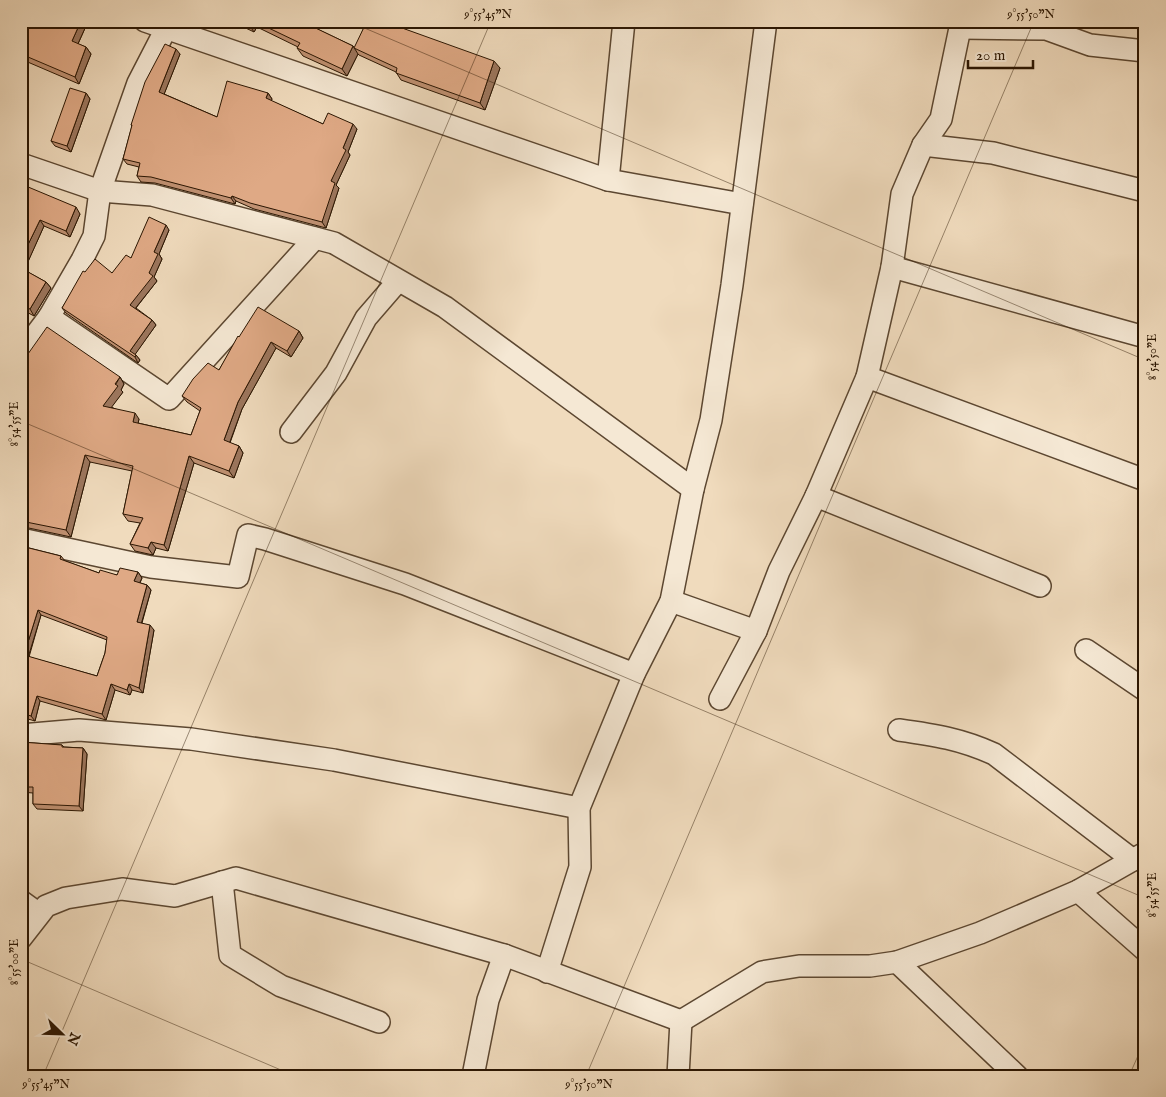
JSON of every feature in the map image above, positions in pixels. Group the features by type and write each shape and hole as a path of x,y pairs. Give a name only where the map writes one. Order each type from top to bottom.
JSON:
{"street":[{"path":"145,21 168,25 608,180 742,204"},
{"path":"608,180 624,21"},
{"path":"547,972 580,868 580,808 634,674 671,601 693,489 711,420 766,21"},
{"path":"720,699 756,631 779,571 816,496 867,377 892,267 902,194 923,145 941,119 962,24 1046,30 1090,45 1145,51"},
{"path":"21,354 49,317 94,236 100,191 138,83 168,25"},
{"path":"923,145 993,154 1145,191"},
{"path":"24,169 100,191 152,195 334,243 445,307 693,489"},
{"path":"49,317 170,399 315,238"},
{"path":"892,267 1145,337"},
{"path":"292,432 336,373 366,318 398,281"},
{"path":"867,377 1145,480"},
{"path":"816,496 1040,586"},
{"path":"21,539 151,567 238,577 248,535 405,584 634,674"},
{"path":"671,601 756,631"},
{"path":"1086,650 1145,690"},
{"path":"21,735 78,730 191,739 334,760 580,808"},
{"path":"681,1021 762,972 799,966 870,966 898,962 980,933 1078,891 1139,856 994,754 974,745 948,737 899,730"},
{"path":"21,938 46,906 66,898 122,889 175,896 236,878 504,954 547,972 681,1021"},
{"path":"222,882 230,955 282,986 379,1022"},
{"path":"1078,891 1145,950"},
{"path":"21,902 39,914"},
{"path":"473,1076 488,1000 504,954"},
{"path":"898,962 1017,1076"},
{"path":"678,1076 681,1021"}],"building":[{"path":"21,21 81,21 72,41 86,47 75,77 21,54"},
{"path":"241,21 251,21 249,25"},
{"path":"254,21 304,21 353,46 342,69 297,48 300,43"},
{"path":"367,21 390,21 392,22 391,24 494,61 480,103 396,73 397,68 354,48"},
{"path":"165,44 176,49 159,92 217,117 227,81 268,93 266,98 323,124 328,113 353,124 343,148 346,150 331,181 335,183 322,222 250,203 232,196 231,198 151,177 137,176 140,163 123,159 131,125 145,82"},
{"path":"70,88 86,93 67,146 51,141"},
{"path":"21,184 76,207 66,231 40,220 21,259"},
{"path":"149,217 166,225 154,252 158,254 149,273 153,276 130,305 152,320 130,351 136,355 135,357 62,308 83,271 85,272 95,259 112,273 126,255 131,258"},
{"path":"21,268 46,282 30,309 21,305"},
{"path":"258,307 299,331 287,351 271,342 238,402 224,440 239,446 229,471 189,456 164,545 151,542 148,548 130,544 143,518 123,514 133,466 85,455 66,530 21,521 21,360 23,361 47,327 120,377 115,384 118,386 103,406 135,413 133,422 191,435 201,408 182,396 193,379 208,363 219,370 238,336"},
{"path":"21,546 61,556 60,559 99,573 100,570 117,575 120,568 138,572 134,581 147,585 137,622 150,625 139,688 129,684 127,690 111,684 102,714 37,696 31,716 21,713","holes":["38,610 107,637 105,653 97,676 24,655"]},
{"path":"21,742 83,748 79,806 33,804 33,787 21,787"}]}
